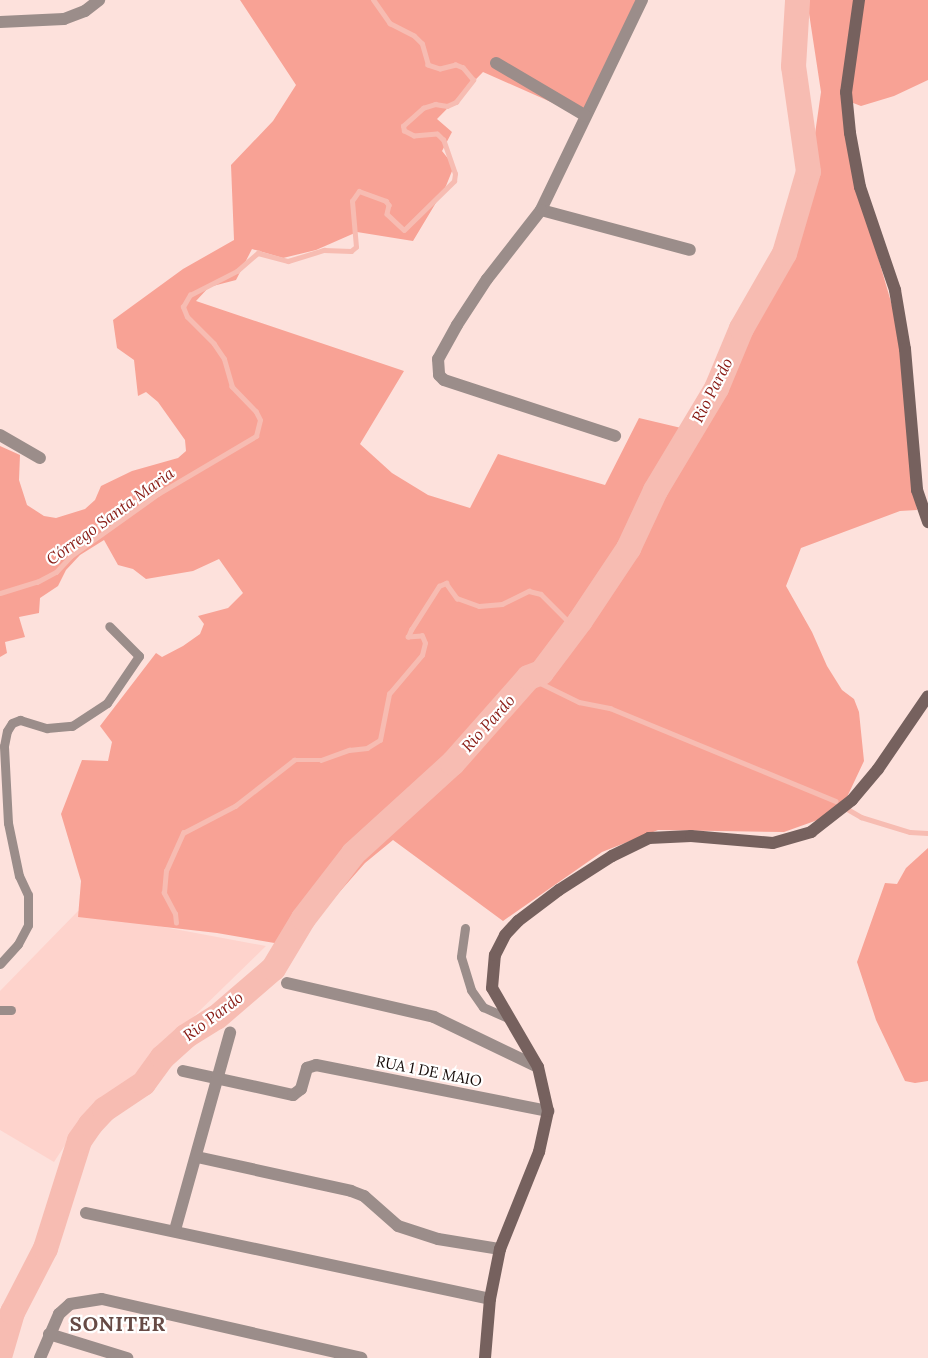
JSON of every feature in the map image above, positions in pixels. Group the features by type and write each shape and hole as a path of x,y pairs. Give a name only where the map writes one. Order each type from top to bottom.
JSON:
{"street":[{"path":"0,22 64,20 85,11 99,0"},
{"path":"616,436 444,380 440,375 438,359 456,325 487,279 541,210 642,0"},
{"path":"859,0 846,92 850,133 860,187 895,290 905,349 916,490 928,522"},
{"path":"496,63 586,116"},
{"path":"541,210 690,250"},
{"path":"0,435 40,458"},
{"path":"485,1358 490,1299 500,1249 539,1152 548,1111 538,1067 492,988 491,972 494,955 505,935 518,921 612,856 649,838 692,836 773,843 811,832 852,800 878,769 928,696"},
{"path":"287,983 434,1017 538,1067"},
{"path":"175,1230 197,1157 230,1033"},
{"name":"RUA 1 DE MAIO","path":"218,1078 293,1094 301,1089 306,1070 316,1066 548,1111"},
{"path":"183,1071 218,1078"},
{"path":"197,1157 351,1191 364,1196 398,1226 438,1239 500,1249"},
{"path":"86,1213 175,1230 490,1299"},
{"path":"40,1358 59,1314 70,1304 102,1299 361,1358"},
{"path":"49,1334 127,1358"}],"lane":[{"path":"0,964 18,944 28,925 28,895 19,876 8,823 4,771 7,731 12,723 20,720 47,728 72,726 107,703 139,656 109,626"},
{"path":"465,928 461,957 471,990 483,1006 508,1018"},
{"path":"0,1010 11,1010"}],"shaded area":[{"path":"240,0 643,0 587,118 483,72 437,119 452,132 442,151 454,166 446,186 413,241 357,232 316,250 283,258 252,249 236,280 209,287 196,301 404,371 360,444 392,473 428,495 470,508 498,454 605,485 639,418 694,431 724,356 777,268 810,169 821,92 807,0 928,0 928,80 894,96 861,106 848,101 862,202 900,333 917,510 900,511 801,548 786,586 812,632 827,666 842,690 854,699 859,712 864,761 840,812 784,832 658,830 602,852 503,921 393,840 365,863 292,946 217,933 78,917 81,881 61,814 82,760 108,761 112,742 100,726 156,653 162,657 183,646 200,634 204,624 198,616 228,608 243,593 219,559 193,571 146,579 133,569 118,565 104,540 80,555 66,570 58,586 40,598 39,613 19,617 25,637 5,642 7,653 0,657 0,446 20,455 19,480 27,505 44,516 56,518 85,509 95,500 101,486 132,471 178,458 186,451 185,440 158,402 146,392 138,396 134,360 117,348 113,320 183,269 234,240 231,165 273,121 296,85"},
{"path":"928,848 928,1081 915,1083 905,1081 876,1020 857,962 885,883 897,884 906,868"},
{"path":"78,911 266,946 71,1136 54,1162 0,1130 0,991"}],"waterway":[{"name":"Córrego Santa Maria","path":"0,593 37,582 56,572 71,556 158,494 256,436 260,420 256,412 232,387 224,359 214,344 187,317 183,307 190,295 237,271 258,253 288,261 324,250 351,251 356,247 352,201 359,191 386,201 389,205 387,214 404,230 454,181 455,174 443,140 437,134 414,136 404,131 403,126 423,108 435,104 447,106 456,102 473,80 463,68 456,65 440,69 428,65 422,44 414,36 390,24 373,0"},
{"name":"Rio Pardo","path":"0,1353 12,1312 45,1248 79,1140 90,1124 104,1109 143,1083 162,1057 185,1036 216,1017 273,968 303,918 353,853 452,763 528,677 541,672 580,620 628,548 655,490 716,388 741,328 784,253 808,171 793,66 797,0"},
{"path":"176,923 175,914 164,893 166,871 183,833 235,806 294,760 321,760 349,750 367,748 380,740 389,694 422,655 425,643 422,636 408,637 439,586 446,583 457,598 479,606 502,604 529,591 541,594 568,621 580,620"},
{"path":"528,677 579,702 610,708 836,801"},
{"path":"844,807 861,817 910,832 928,833"}],"district":[{"name":"SONITER","path":"118,1323"}]}
